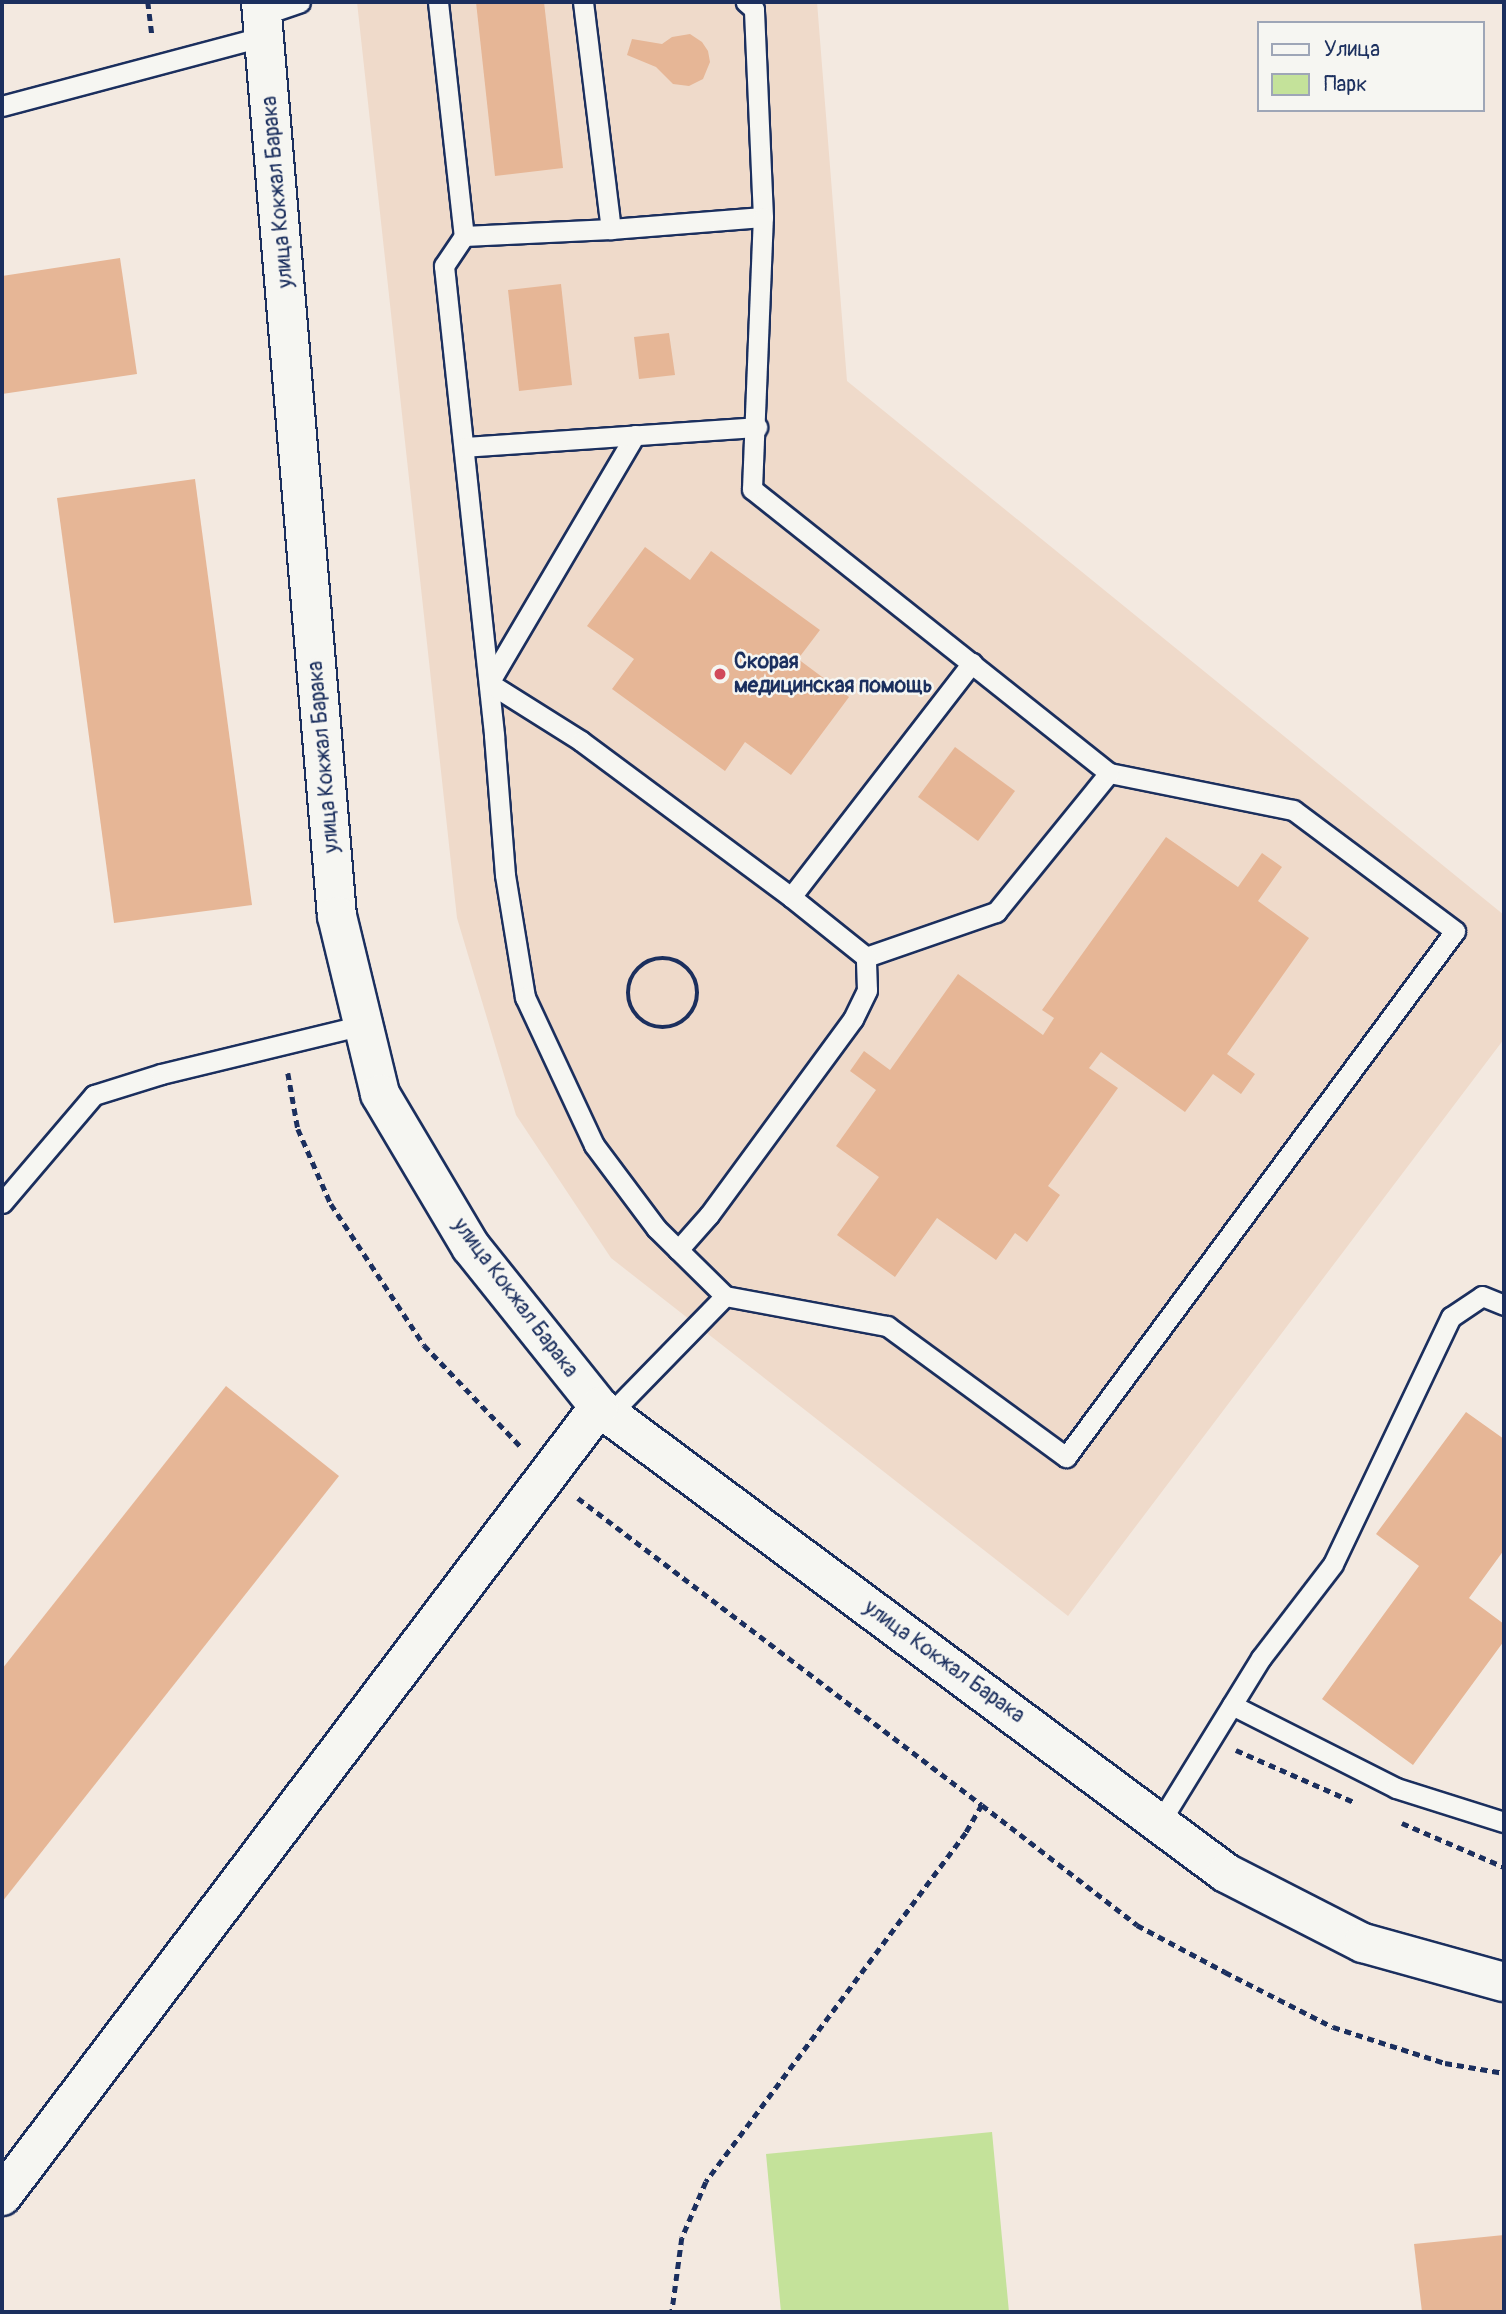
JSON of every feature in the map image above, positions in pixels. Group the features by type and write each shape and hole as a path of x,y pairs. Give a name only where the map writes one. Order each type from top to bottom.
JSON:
{"street":[{"name":"улица Кокжал Барака","path":"263,18 337,916 380,1094 471,1247 604,1411 1227,1873 1363,1943 1504,1982"},
{"path":"2,2196 548,1475 604,1411"}],"lane":[{"path":"2,106 263,18 300,2"},
{"path":"438,2 464,236 444,266 489,684 505,875 524,997 594,1145 656,1228 725,1296 887,1326 1066,1457 1455,931 1293,810 1109,773 752,489 757,427 763,217 754,9 746,2"},
{"path":"584,2 611,229"},
{"path":"464,236 611,229 763,217"},
{"path":"464,447 757,427"},
{"path":"489,684 635,435"},
{"path":"792,897 972,663"},
{"path":"489,684 581,741 792,897 866,957 867,990 853,1019 709,1215 678,1250"},
{"path":"866,957 996,912 1109,773"},
{"path":"2,1203 94,1095 161,1074 363,1025"},
{"path":"604,1411 725,1296"},
{"path":"1160,1822 1261,1658 1333,1564 1451,1317 1482,1296 1504,1305"},
{"path":"1232,1705 1396,1788 1504,1822"}],"path":[{"path":"653,957 681,960 699,982 696,1010 674,1028 646,1025 628,1003 631,975 653,957"},
{"path":"284,1044 298,1129 331,1204 424,1345 548,1475 1138,1925 1333,2027 1445,2063 1504,2073"},
{"path":"672,2312 682,2238 706,2182 966,1833 982,1805"}],"shaded area":[{"path":"357,2 817,2 847,381 1504,915 1504,1039 1068,1616 611,1258 516,1115 457,918"}],"green space":[{"path":"992,2132 1009,2312 781,2312 766,2154"}],"building":[{"path":"476,2 544,2 563,168 495,176"},
{"path":"690,34 702,42 708,51 710,62 703,79 689,86 673,84 656,67 627,55 632,39 662,44 672,37"},
{"path":"120,258 137,374 2,394 2,276"},
{"path":"561,284 572,385 519,391 508,290"},
{"path":"669,333 675,375 639,379 634,337"},
{"path":"195,479 252,905 114,923 57,498"},
{"name":"Скорая медицинская помощь","path":"645,547 690,580 711,551 820,630 798,659 849,697 791,775 745,742 725,771 612,689 634,659 587,626"},
{"path":"955,747 1015,791 978,841 918,797"},
{"path":"1166,837 1238,887 1262,853 1282,867 1258,901 1309,938 1227,1054 1255,1074 1241,1094 1213,1074 1185,1112 1101,1052 1089,1068 1118,1088 1048,1186 1060,1195 1027,1242 1015,1233 996,1260 937,1218 895,1277 837,1235 879,1177 836,1146 876,1090 850,1071 864,1051 890,1070 958,974 1043,1035 1054,1018 1042,1010"},
{"path":"226,1386 339,1476 2,1902 2,1669"},
{"path":"1466,1412 1504,1439 1504,1550 1469,1598 1504,1624 1504,1641 1413,1765 1322,1699 1419,1566 1376,1534"},
{"path":"1504,2235 1504,2312 1422,2312 1414,2244"}],"place":[{"name":"Скорая медицинская помощь","path":"720,674"}]}
